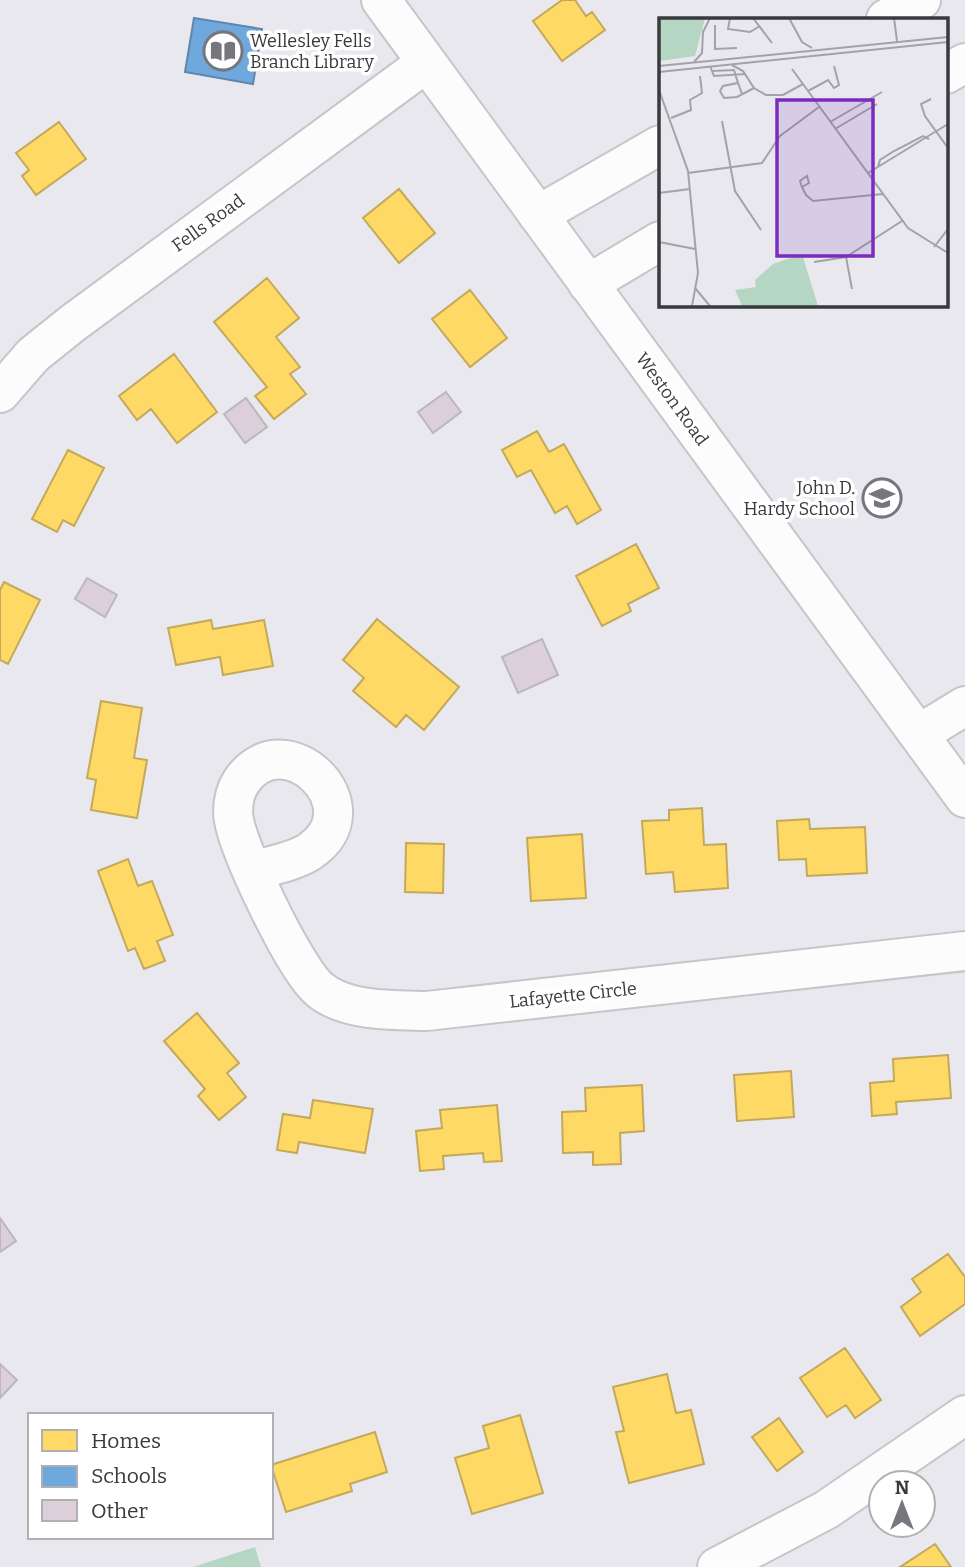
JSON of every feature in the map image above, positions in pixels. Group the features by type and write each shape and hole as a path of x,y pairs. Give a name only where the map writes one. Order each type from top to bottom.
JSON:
{"street":[{"name":"Weston Road","path":"381,0 965,798"},
{"path":"889,18 921,0"},
{"name":"Fells Road","path":"0,393 33,355 65,329 426,62"},
{"path":"948,73 965,63"},
{"path":"538,215 659,146"},
{"path":"588,284 659,242"},
{"path":"919,734 965,706"},
{"name":"Lafayette Circle","path":"254,871 292,955 320,990 365,1009 427,1011 965,951"},
{"path":"717,1567 827,1510 965,1415"}],"green space":[{"path":"255,1547 261,1567 193,1567"}],"building: Homes":[{"path":"562,0 575,0 586,16 592,12 605,30 562,61 533,21"},
{"path":"59,122 86,159 36,195 22,176 29,170 16,153"},
{"path":"399,189 435,233 399,263 363,218"},
{"path":"267,278 299,318 276,337 300,367 290,374 306,394 274,419 255,396 267,387 214,322"},
{"path":"470,290 507,338 470,367 432,319"},
{"path":"174,354 217,412 177,443 151,409 137,420 119,396"},
{"path":"537,431 549,452 564,444 601,510 577,524 567,506 555,513 531,470 517,477 502,450"},
{"path":"68,450 104,468 74,526 63,520 57,532 32,519"},
{"path":"636,544 659,588 628,604 631,611 602,626 576,576"},
{"path":"4,582 40,600 8,664 0,660 0,590"},
{"path":"377,619 459,687 424,730 406,715 396,727 353,691 364,678 343,660"},
{"path":"211,620 213,629 264,620 273,666 223,675 220,657 176,665 168,628"},
{"path":"101,701 142,708 134,758 147,760 137,818 91,810 96,780 87,778"},
{"path":"702,808 704,845 726,844 728,888 675,892 673,872 646,874 642,821 669,820 669,810"},
{"path":"809,819 810,829 865,827 867,873 807,876 806,859 779,860 777,821"},
{"path":"582,834 586,898 531,901 527,838"},
{"path":"406,843 444,844 443,893 405,892"},
{"path":"128,859 138,886 152,881 173,935 157,941 165,961 144,969 135,948 128,951 98,871"},
{"path":"197,1013 239,1063 227,1073 246,1097 219,1120 198,1096 205,1089 164,1041"},
{"path":"948,1055 951,1098 896,1102 897,1114 872,1116 870,1083 894,1081 893,1059"},
{"path":"791,1071 794,1117 737,1121 734,1075"},
{"path":"642,1085 644,1131 620,1133 621,1164 593,1165 593,1152 563,1153 562,1112 586,1111 585,1088"},
{"path":"313,1100 373,1109 365,1153 299,1142 297,1153 277,1150 283,1114 310,1118"},
{"path":"497,1105 502,1161 484,1162 483,1153 443,1156 444,1169 420,1171 416,1131 442,1128 440,1110"},
{"path":"948,1254 965,1277 965,1304 920,1336 901,1307 921,1292 912,1279"},
{"path":"845,1348 881,1400 855,1418 846,1405 827,1417 800,1378"},
{"path":"667,1374 676,1413 691,1410 704,1464 629,1483 616,1432 624,1431 613,1387"},
{"path":"520,1415 543,1493 472,1514 455,1458 489,1448 483,1426"},
{"path":"779,1418 803,1452 777,1471 752,1437"},
{"path":"375,1432 387,1472 350,1484 352,1491 286,1512 273,1464"},
{"path":"935,1544 951,1567 900,1567"}],"building: Schools":[{"name":"Wellesley Fells Branch Library","path":"194,18 262,29 253,84 185,72"}],"building: Other":[{"path":"446,392 461,412 433,433 418,412"},
{"path":"246,398 267,427 245,443 224,414"},
{"path":"87,578 117,595 105,617 75,599"},
{"path":"542,639 558,675 518,693 502,657"},
{"path":"0,1218 16,1241 0,1252"},
{"path":"0,1364 17,1380 0,1398"}],"place":[{"name":"Wellesley Fells Branch Library","path":"223,51"},
{"name":"John D. Hardy School","path":"882,498"}]}
